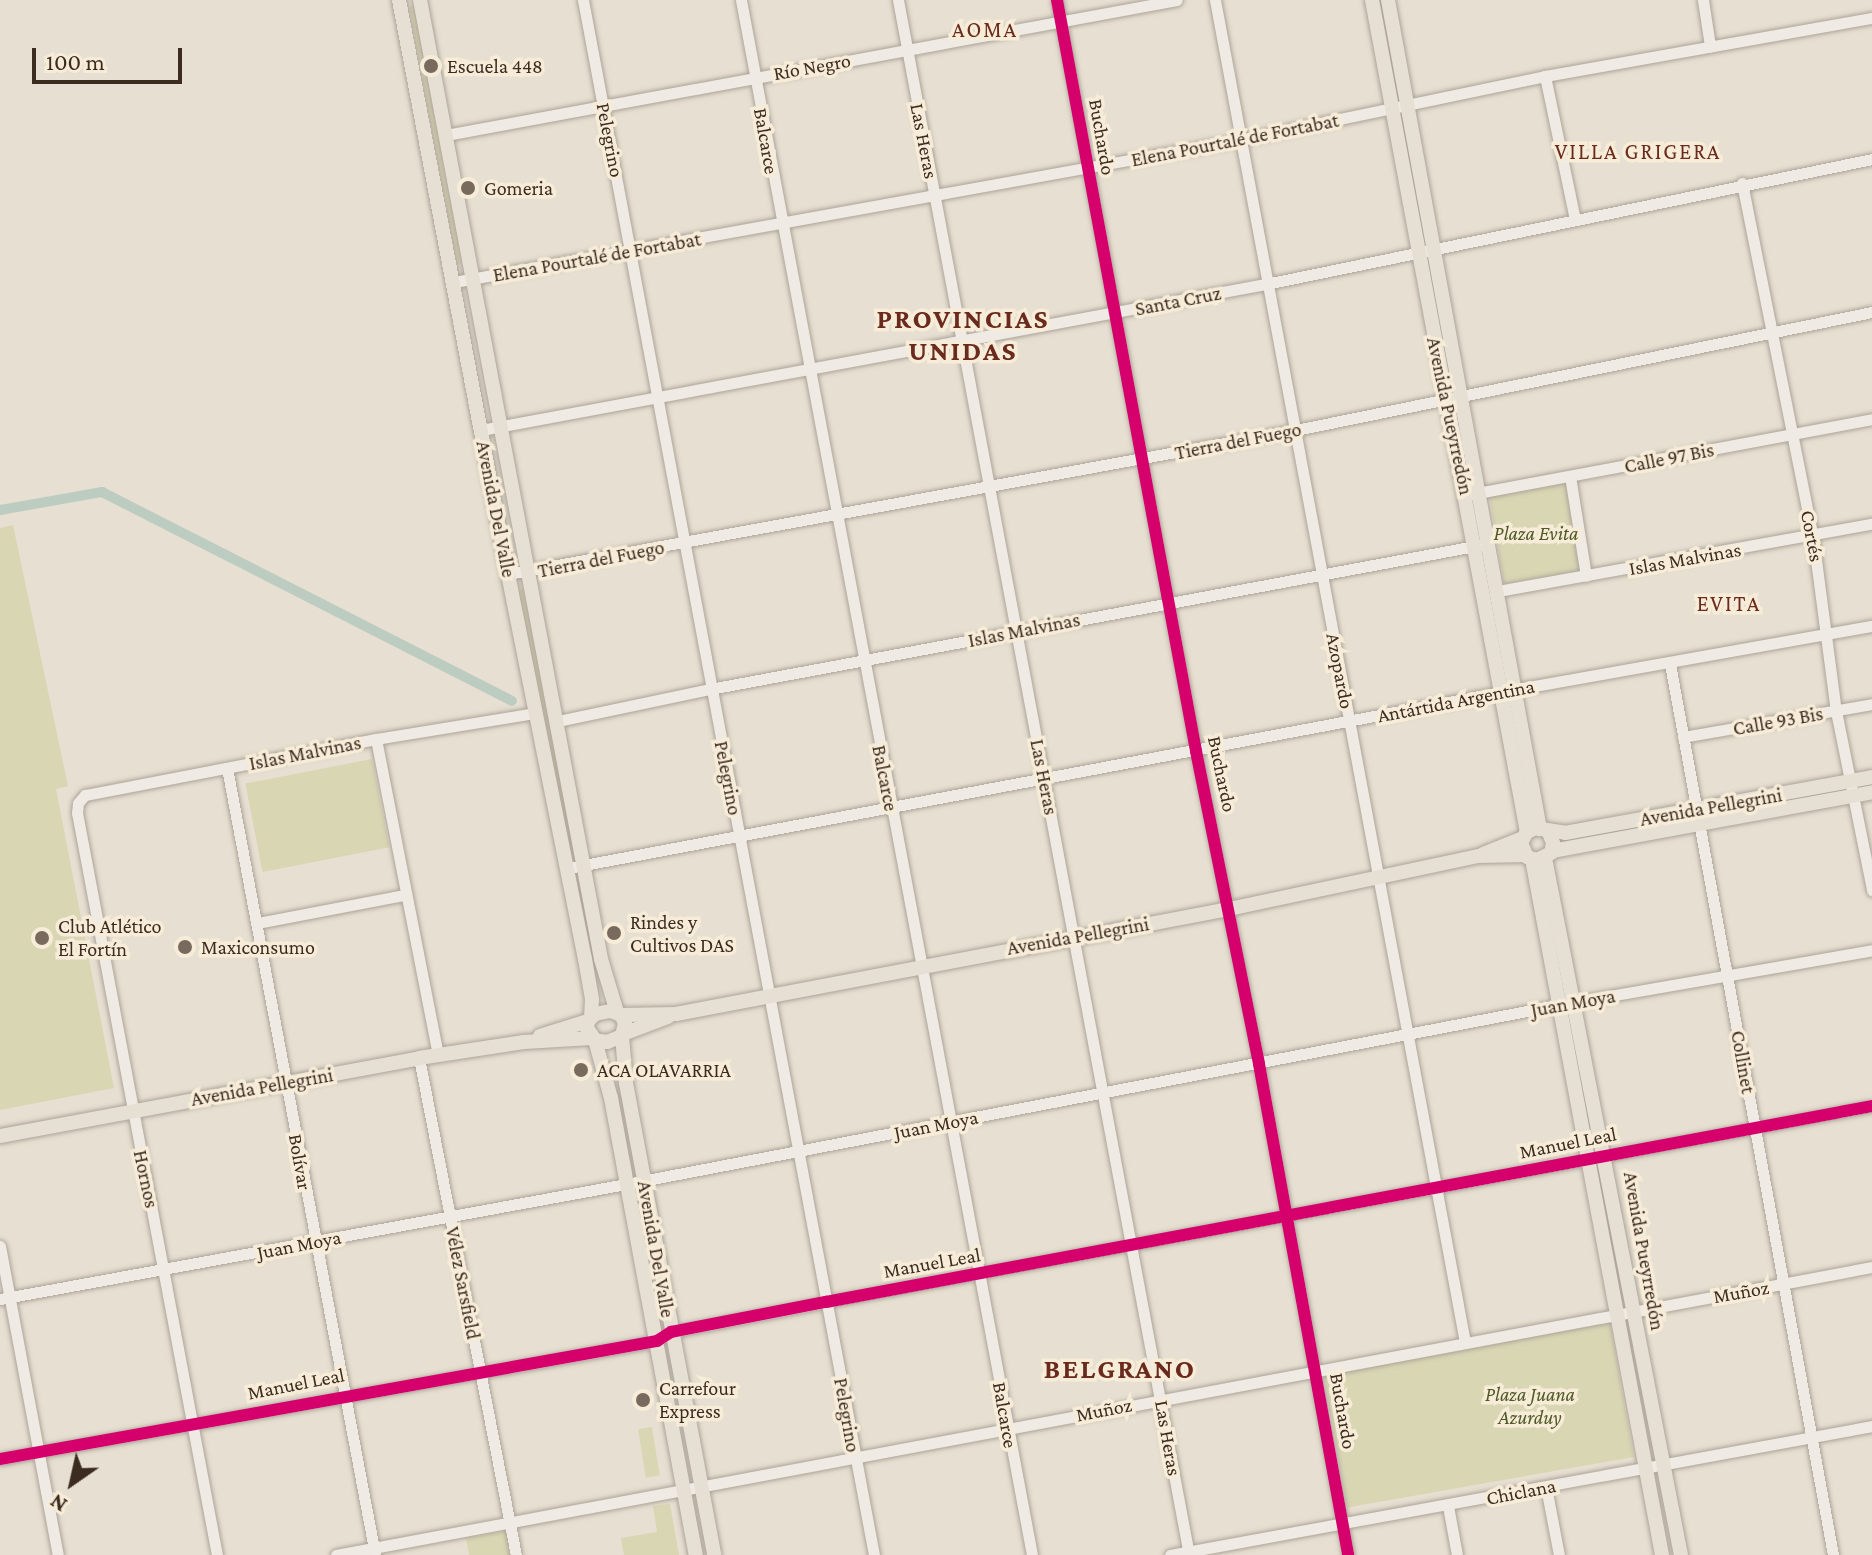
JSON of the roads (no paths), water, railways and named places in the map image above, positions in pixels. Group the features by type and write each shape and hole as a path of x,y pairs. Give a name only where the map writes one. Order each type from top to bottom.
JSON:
{"main road":[{"name":"Avenida Del Valle","path":"399,0 535,713 568,868 592,999 589,1019 611,1098 696,1555"},
{"name":"Avenida Del Valle","path":"420,0 527,573 586,864 601,959 625,1023 622,1035 643,1181 714,1555"},
{"name":"Avenida Pueyrredón","path":"1372,0 1400,106"},
{"name":"Avenida Pueyrredón","path":"1388,0 1395,32 1400,106 1426,252 1459,395 1473,494 1535,833"},
{"path":"1379,35 1395,32"},
{"name":"Avenida Pueyrredón","path":"1426,252 1444,400 1473,494"},
{"name":"Avenida Pueyrredón","path":"1483,544 1498,591 1509,690"},
{"name":"Avenida Pellegrini","path":"1479,856 1539,856 1698,817 1852,788 1872,777"},
{"name":"Avenida Pellegrini","path":"1852,788 1872,792"},
{"name":"Avenida Pellegrini","path":"0,1136 438,1055 524,1042 593,1039 607,1042 676,1014 1076,935 1229,909 1479,856 1535,833 1565,833 1698,817"},
{"path":"1535,833 1553,843 1539,856"},
{"path":"1535,833 1539,856"},
{"name":"Avenida Pueyrredón","path":"1539,856 1616,1313 1681,1555"},
{"name":"Avenida Pueyrredón","path":"1566,1004 1606,1155 1633,1310 1655,1466 1662,1555"},
{"name":"Avenida Pellegrini","path":"524,1042 589,1019 619,1013 676,1014"}],"street":[{"name":"Pelegrino","path":"583,0 874,1555"},
{"name":"Balcarce","path":"741,0 780,223 1032,1555"},
{"name":"Las Heras","path":"898,0 960,340 1076,935 1188,1553"},
{"name":"Buchardo","path":"1057,0 1196,751 1259,1064 1348,1555"},
{"name":"Río Negro","path":"446,135 1177,0"},
{"name":"Azopardo","path":"1215,0 1465,1342"},
{"path":"1703,0 1710,46"},
{"name":"Elena Pourtalé de Fortabat","path":"454,282 1239,140 1545,76 1872,18"},
{"path":"1545,76 1575,219"},
{"name":"Santa Cruz","path":"481,430 1266,284 1742,183 1872,159"},
{"name":"Cortés","path":"1742,183 1790,435 1813,537 1836,711 1872,890"},
{"name":"Tierra del Fuego","path":"508,574 527,573 1296,430 1872,312"},
{"name":"Calle 97 Bis","path":"1473,494 1872,419"},
{"path":"1570,476 1586,576"},
{"name":"Islas Malvinas","path":"1498,591 1872,524"},
{"name":"Islas Malvinas","path":"558,721 710,689 1168,602 1322,577 1483,544"},
{"name":"Antártida Argentina","path":"568,868 1509,690 1872,626"},
{"name":"Collinet","path":"1670,664 1754,1130 1786,1284 1833,1555"},
{"name":"Calle 93 Bis","path":"1683,737 1872,704"},
{"name":"Islas Malvinas","path":"78,803 85,795 376,739 535,713"},
{"path":"376,739 404,895 438,1055"},
{"name":"Bolívar","path":"227,768 374,1552"},
{"name":"Hornos","path":"78,803 77,813 132,1111 165,1270 217,1555"},
{"path":"257,923 404,895"},
{"name":"Juan Moya","path":"4,1298 643,1181 1566,1004 1872,950"},
{"name":"Vélez Sarsfield","path":"419,1058 516,1555"},
{"name":"Manuel Leal","path":"0,1459 657,1341 671,1332 826,1302 1872,1106"},
{"path":"0,1246 4,1298 39,1452 58,1555"},
{"name":"Muñoz","path":"336,1555 374,1552 510,1521 684,1489 702,1489 854,1456 1872,1267"},
{"name":"Chiclana","path":"1170,1555 1872,1426"},
{"path":"1546,1487 1559,1555"},
{"path":"1448,1506 1457,1555"}],"waterway":[{"path":"0,510 102,492 512,701"}],"place":[{"name":"Escuela 448","path":"431,66"},
{"name":"Gomeria","path":"468,188"},
{"name":"Rindes y Cultivos DAS","path":"614,933"},
{"name":"Club Atlético El Fortín","path":"42,938"},
{"name":"Maxiconsumo","path":"185,947"},
{"name":"ACA OLAVARRIA","path":"581,1070"},
{"name":"Carrefour Express","path":"643,1400"}],"district":[{"name":"AOMA","path":"985,30"},
{"name":"VILLA GRIGERA","path":"1638,152"},
{"name":"PROVINCIAS UNIDAS","path":"963,335"},
{"name":"EVITA","path":"1729,604"},
{"name":"BELGRANO","path":"1120,1369"}],"park label":[{"name":"Plaza Evita","path":"1536,533"},
{"name":"Plaza Juana Azurduy","path":"1530,1406"}]}
